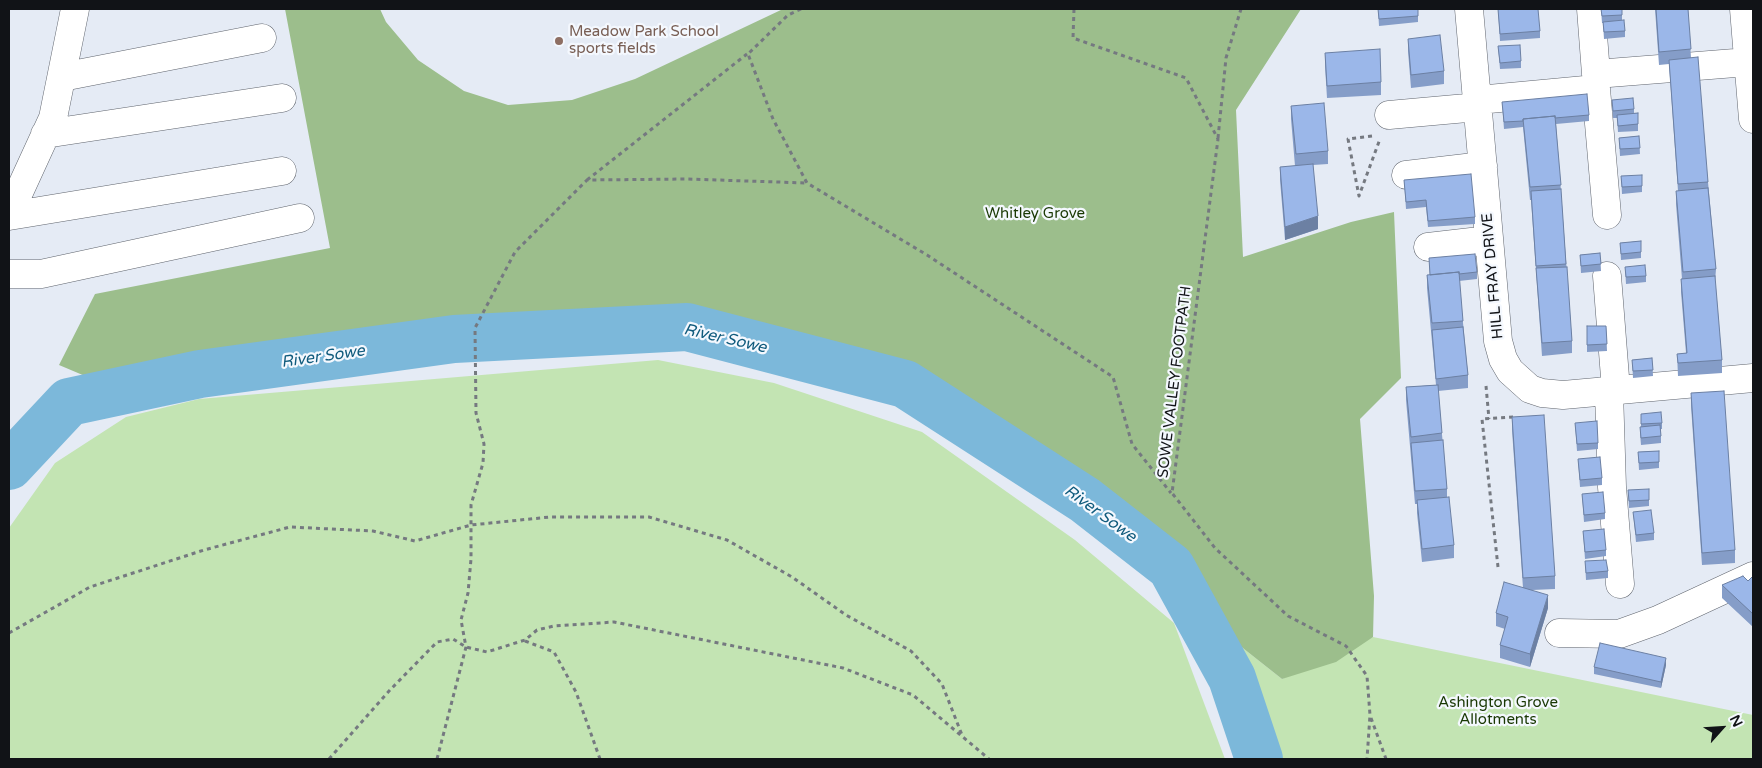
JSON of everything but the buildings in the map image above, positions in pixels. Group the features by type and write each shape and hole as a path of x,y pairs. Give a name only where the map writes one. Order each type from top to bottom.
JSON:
{"street":[{"path":"9,215 53,118 75,9"},
{"name":"HILL FRAY DRIVE","path":"1469,9 1498,341 1503,358 1510,371 1530,389 1542,393 1563,395 1753,378"},
{"path":"1590,9 1607,215"},
{"path":"1744,9 1753,120"},
{"path":"62,77 262,38"},
{"path":"1386,125 1478,104 1596,81 1748,62"},
{"path":"46,134 282,98"},
{"path":"1406,175 1483,166"},
{"path":"9,215 282,171"},
{"path":"9,274 41,274 300,218"},
{"path":"1428,247 1489,240"},
{"path":"1607,276 1612,391 1612,487 1620,584"},
{"path":"1559,633 1619,634 1658,620 1753,576"}],"path":[{"path":"437,759 466,647 461,620 468,593 471,505 483,463 484,444 476,413 475,328 515,252 587,180 748,54 788,15 801,9"},
{"path":"1074,9 1073,38 1186,78 1218,139"},
{"name":"SOWE VALLEY FOOTPATH","path":"1241,9 1226,58 1218,139 1172,494 1215,548 1288,616 1346,646 1367,676 1370,715 1367,759"},
{"path":"748,54 773,119 807,183"},
{"path":"1386,125 1366,179 1359,196 1348,139 1386,125"},
{"path":"587,180 687,179 807,183 927,255 1113,377 1132,444 1172,494"},
{"path":"1498,568 1482,420 1517,417"},
{"path":"9,633 90,587 204,550 290,527 372,531 415,541 471,525 550,517 649,517 727,540 792,577 846,615 911,651 942,684 962,735"},
{"path":"329,759 390,690 437,642 453,638 466,647 487,652 524,640 537,630 554,626 614,622 843,668 913,695 989,759"},
{"path":"524,640 554,652 576,692 600,759"},
{"path":"1370,715 1386,759"}],"green space":[{"name":"Whitley Grove","path":"285,9 380,9 386,22 418,60 464,91 508,105 572,100 635,79 783,9 1301,9 1236,110 1243,257 1351,222 1394,212 1401,378 1360,419 1374,596 1373,637 1336,662 1282,679 1239,645 1176,560 1129,514 1032,451 908,377 690,317 558,310 336,344 104,384 59,365 95,294 330,248"},
{"path":"658,360 774,383 922,432 1075,540 1174,623 1225,759 9,759 9,528 55,463 126,417 199,399"},
{"name":"Ashington Grove Allotments","path":"1373,637 1753,715 1753,759 1280,759 1239,645 1282,679"}],"waterway":[{"name":"River Sowe","path":"9,466 69,402 200,374 454,339 687,327 905,384 1085,500 1171,567 1232,678 1259,759"}],"place":[{"name":"Meadow Park School sports fields","path":"559,41"}]}
